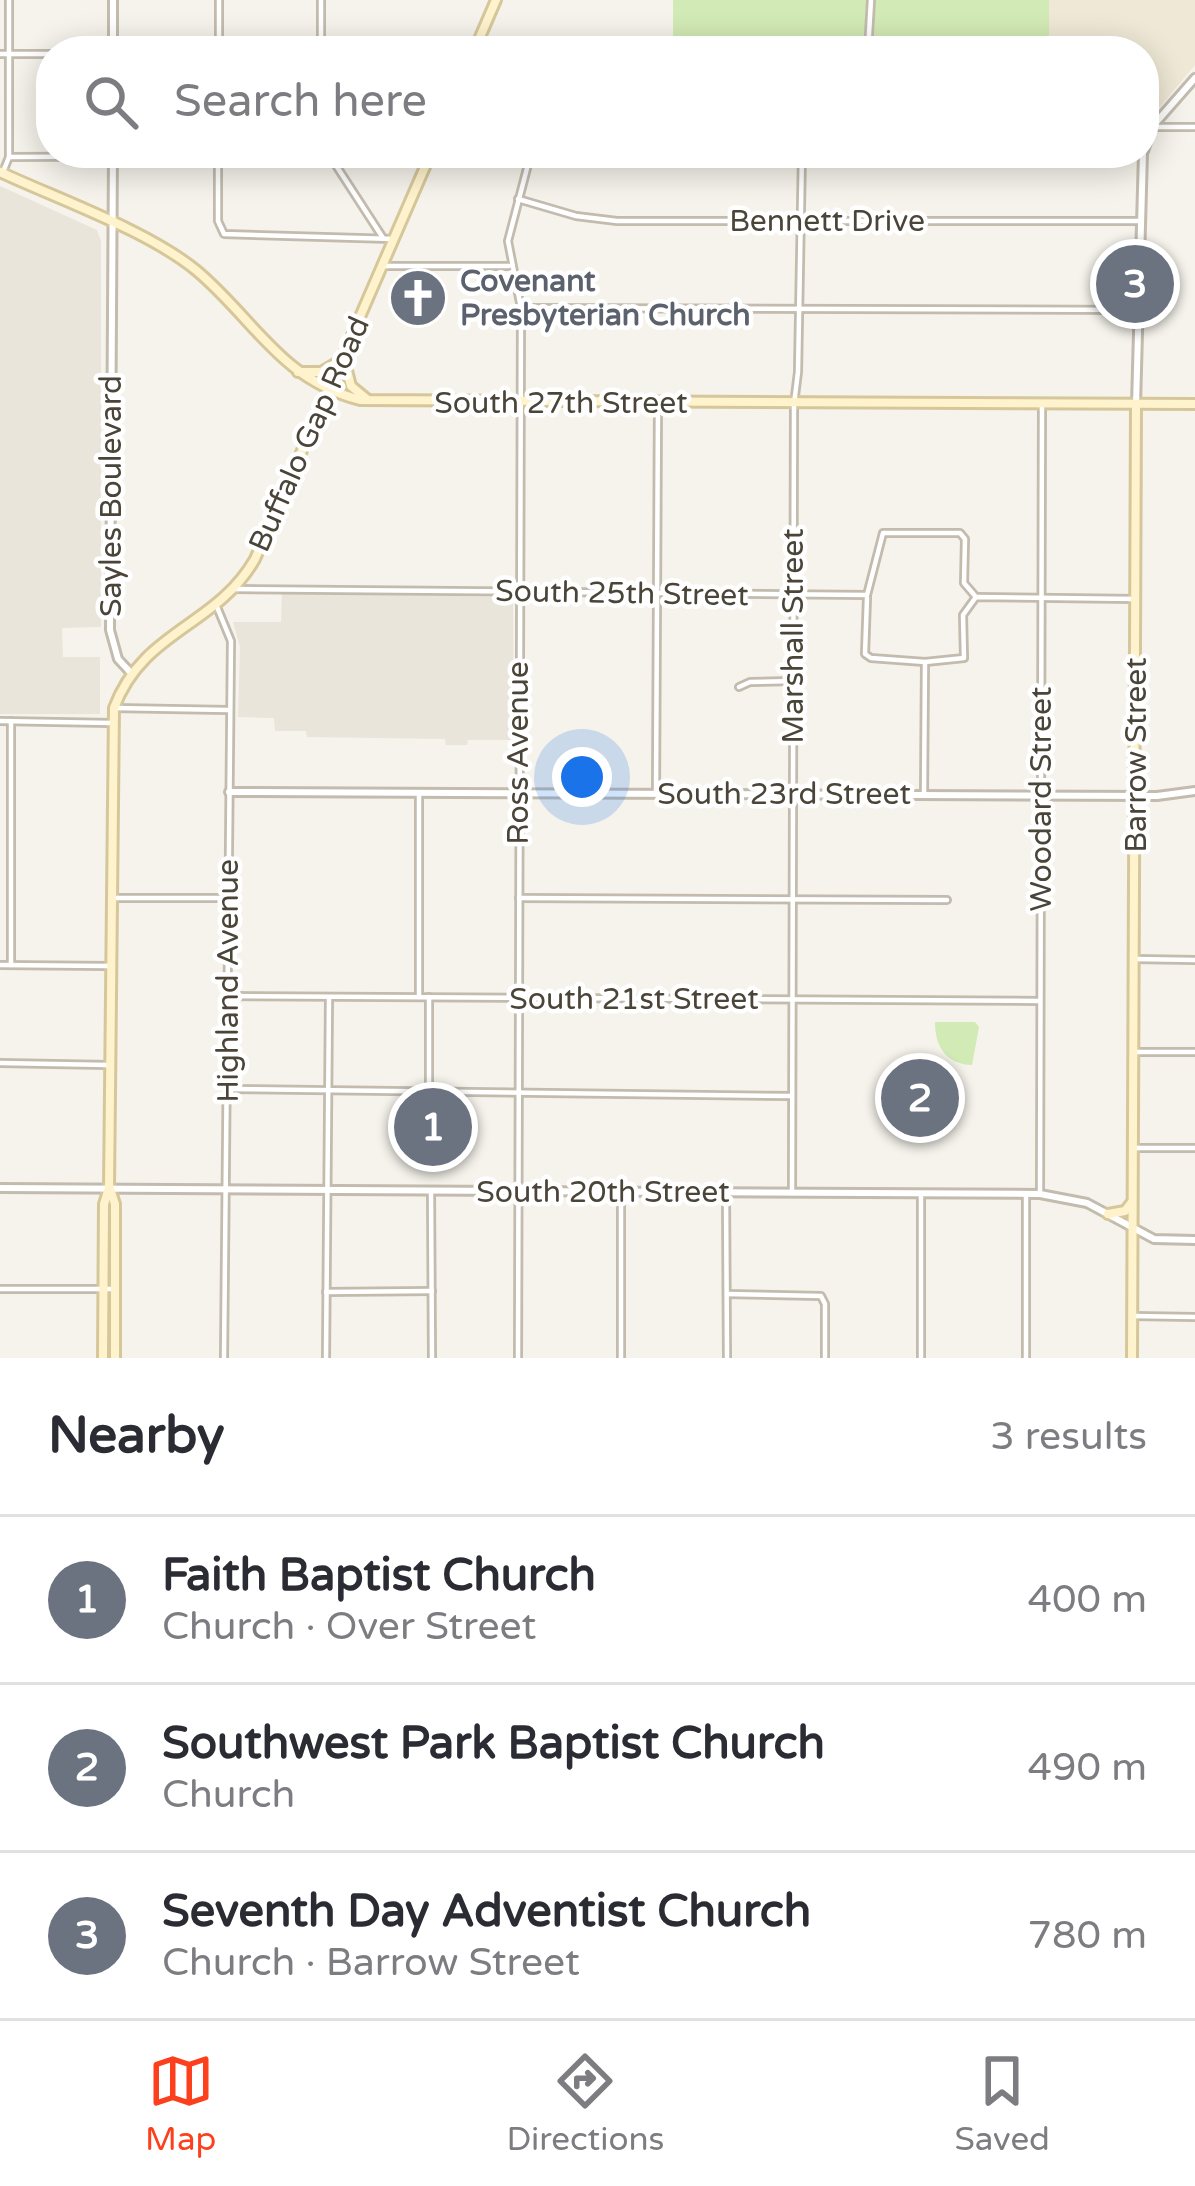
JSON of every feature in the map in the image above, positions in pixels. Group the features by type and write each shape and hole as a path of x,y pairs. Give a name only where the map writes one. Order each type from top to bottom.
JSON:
{"main road":[{"path":"480,36 496,0"},
{"name":"Buffalo Gap Road","path":"131,673 159,644 217,607 255,559 425,168"},
{"name":"South 27th Street","path":"1,172 168,250 197,272 297,372 328,391 369,401 1195,404"},
{"path":"297,372 321,372 343,357 351,386 369,401"},
{"name":"Barrow Street","path":"1132,1358 1136,405"},
{"path":"115,1358 115,1204 110,1188 111,723 131,673"},
{"path":"103,1358 104,1204 110,1188"},
{"path":"1108,1214 1124,1211 1133,1200"}],"street":[{"path":"1,172 9,157 9,0"},
{"path":"113,0 113,36"},
{"path":"219,0 219,36"},
{"path":"321,0 321,36"},
{"path":"869,36 871,0"},
{"path":"0,54 36,54"},
{"name":"Barrow Street","path":"1159,116 1195,78"},
{"path":"1159,127 1195,127"},
{"path":"9,157 36,156"},
{"name":"Sayles Boulevard","path":"113,168 110,630 118,659 131,673"},
{"path":"218,168 218,221 227,236 395,239"},
{"path":"338,168 383,238"},
{"name":"Ross Avenue","path":"518,1358 520,308 508,241 526,168"},
{"name":"Marshall Street","path":"792,1192 794,404 801,168"},
{"name":"Barrow Street","path":"1136,405 1143,168"},
{"name":"Bennett Drive","path":"518,199 595,220 1139,221"},
{"path":"383,266 510,266"},
{"path":"520,308 1139,310"},
{"path":"656,794 658,403"},
{"name":"Woodard Street","path":"1040,1194 1042,404"},
{"path":"883,533 960,533 965,539 964,583 976,598 963,616 964,658 925,662 871,658 865,653 867,595 883,533"},
{"name":"South 25th Street","path":"235,589 867,595"},
{"path":"976,598 1136,599"},
{"name":"Highland Avenue","path":"217,607 231,641 224,1358"},
{"path":"923,795 925,662"},
{"path":"739,687 750,682 794,681"},
{"path":"114,708 230,710"},
{"path":"0,721 111,723"},
{"path":"11,721 11,965"},
{"name":"South 23rd Street","path":"229,792 1136,796 1195,791"},
{"path":"419,793 419,998"},
{"path":"112,898 228,898"},
{"path":"519,898 947,900"},
{"path":"1134,959 1195,960"},
{"path":"0,965 110,966"},
{"name":"South 21st Street","path":"227,996 1040,1001"},
{"path":"326,1358 329,997"},
{"path":"429,998 429,1093"},
{"path":"1134,1052 1195,1052"},
{"path":"0,1063 111,1065"},
{"path":"227,1089 793,1096"},
{"path":"1133,1148 1195,1148"},
{"name":"South 20th Street","path":"0,1188 1040,1194 1070,1197 1154,1239 1195,1240"},
{"path":"431,1190 432,1358"},
{"path":"620,1358 622,1192"},
{"path":"725,1193 727,1358"},
{"path":"921,1193 921,1358"},
{"path":"1026,1194 1026,1358"},
{"path":"0,1289 115,1288"},
{"path":"326,1292 432,1291"},
{"path":"727,1294 821,1296 825,1358"},
{"path":"1133,1316 1195,1317"}],"shaded area":[{"path":"1049,0 1195,0 1195,65 1159,108 1159,36 1049,36"},
{"path":"0,186 97,230 101,241 101,627 62,628 63,657 100,657 100,714 0,714"},
{"path":"282,593 513,597 514,740 446,745 445,739 307,737 306,731 275,731 274,718 238,717 240,647 233,622 281,622"}],"green space":[{"path":"673,0 1049,0 1049,36 673,36"},
{"path":"935,1022 975,1022 979,1027 972,1065 944,1052"}],"place":[{"name":"Seventh Day Adventist Church","path":"1135,284"},
{"name":"Covenant Presbyterian Church","path":"418,298"},
{"name":"Southwest Park Baptist Church","path":"920,1098"},
{"name":"Faith Baptist Church","path":"433,1127"}]}
